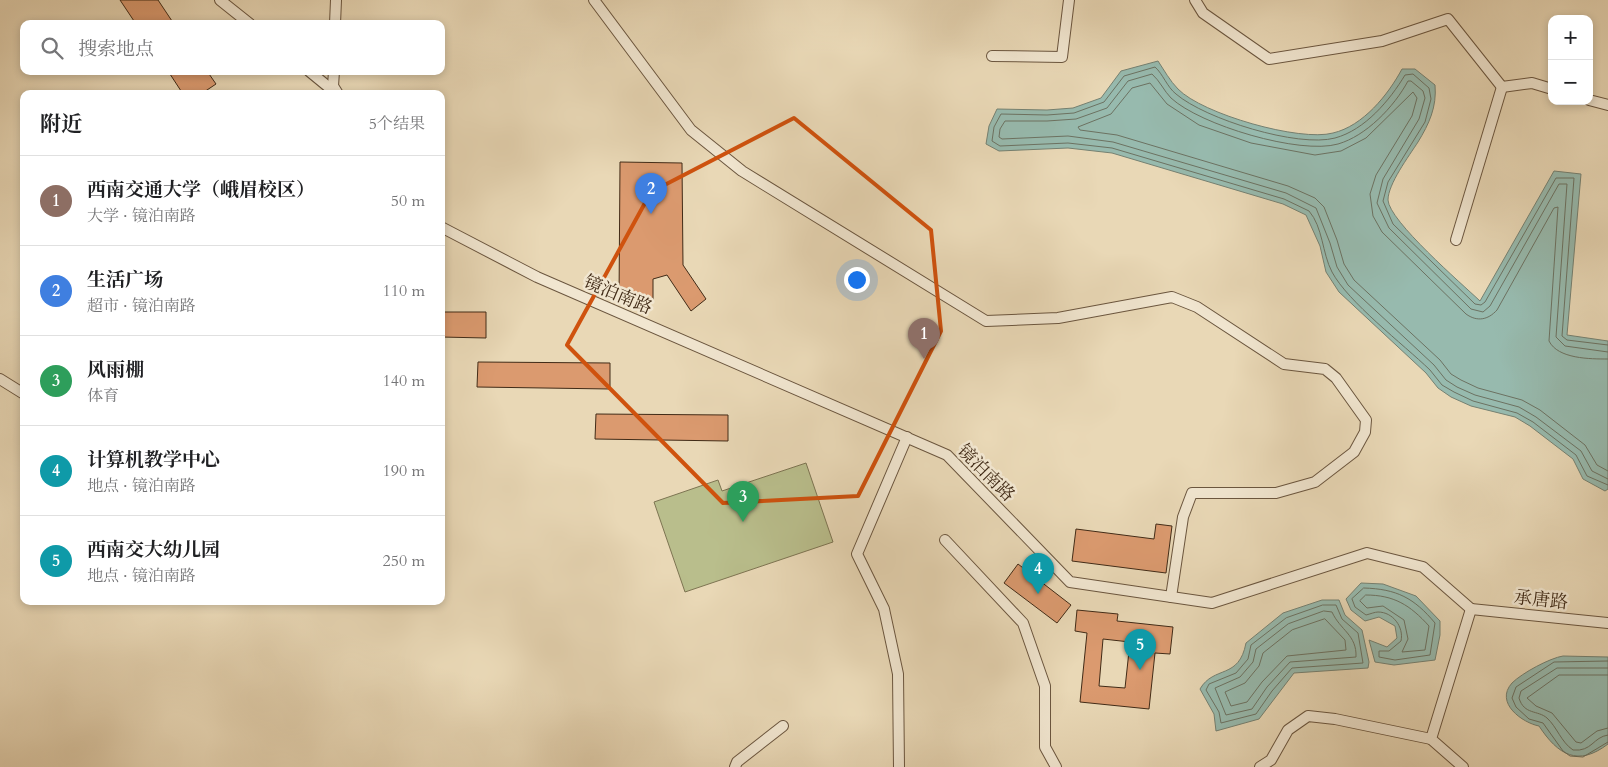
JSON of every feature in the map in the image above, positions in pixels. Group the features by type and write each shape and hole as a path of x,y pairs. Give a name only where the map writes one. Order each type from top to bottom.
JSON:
{"street":[{"path":"220,0 245,20"},
{"path":"335,20 336,0"},
{"path":"594,0 691,130 742,171 986,321 1058,318 1172,297 1197,307 1284,364 1325,369 1336,378 1366,420 1365,432 1354,452 1315,482 1276,493 1192,493 1183,517 1171,597"},
{"path":"992,56 1062,57 1069,0"},
{"path":"1195,0 1202,13 1269,59 1382,41 1448,19 1502,87"},
{"path":"314,75 333,90"},
{"path":"334,75 333,86 336,90"},
{"path":"1502,87 1532,83 1548,88"},
{"path":"1456,240 1502,87"},
{"path":"1593,101 1608,105"},
{"name":"镜泊南路","path":"445,229 536,277 947,454 1070,582 1212,602 1367,553 1423,567 1471,609"},
{"path":"0,379 20,392"},
{"path":"899,767 898,674 884,609 857,554 907,437"},
{"path":"945,540 1022,623 1045,686 1045,747 1056,767"},
{"path":"1432,739 1471,609"},
{"name":"承唐路","path":"1471,609 1608,623"},
{"path":"1260,767 1271,760 1288,730 1308,716 1335,719 1432,739 1463,767"},
{"path":"735,767 737,762 783,726"}],"highlighted area":[{"path":"794,118 931,230 941,331 858,496 723,503 567,345 651,192"}],"green space":[{"path":"806,463 833,542 685,592 654,502 718,480 722,491"}],"water":[{"path":"1158,61 1178,89 1208,108 1252,124 1276,130 1318,135 1333,133 1354,124 1382,99 1402,69 1415,69 1435,85 1435,101 1429,122 1395,178 1388,200 1400,222 1413,237 1480,301 1554,171 1581,174 1567,335 1608,341 1608,489 1605,491 1583,479 1573,459 1530,426 1515,417 1471,406 1451,397 1438,388 1426,373 1339,292 1326,272 1320,246 1306,215 1283,204 1112,153 1068,148 999,151 986,144 989,126 997,109 1047,110 1073,108 1101,98 1121,71"},
{"path":"1361,583 1383,584 1416,596 1440,621 1440,635 1435,660 1394,665 1375,662 1369,640 1387,647 1397,638 1395,626 1379,617 1365,621 1351,610 1346,599"},
{"path":"1322,600 1339,600 1345,615 1362,630 1369,662 1368,668 1294,673 1259,719 1216,731 1214,714 1200,689 1212,677 1238,662 1243,655 1246,643 1283,613"},
{"path":"1563,656 1608,657 1608,744 1587,755 1578,756 1561,751 1539,726 1526,721 1513,711 1508,705 1506,698 1507,690 1517,679 1544,663"}],"building":[{"path":"120,0 158,0 171,20 133,20"},
{"path":"171,75 210,75 216,84 207,90 180,90"},
{"path":"620,162 682,163 683,265 706,299 691,311 667,275 653,279 653,302 619,301"},
{"path":"445,312 486,312 486,338 445,337"},
{"path":"478,362 610,363 610,389 477,387"},
{"path":"596,414 728,415 728,441 595,439"},
{"path":"1156,524 1172,526 1166,573 1072,561 1076,529 1154,539"},
{"path":"1018,564 1071,605 1057,623 1004,583"},
{"path":"1077,610 1118,614 1117,621 1173,627 1170,654 1155,653 1149,709 1080,702 1087,633 1075,631","holes":["1103,639 1130,642 1125,688 1099,686"]}],"place":[{"name":"生活广场","path":"651,214"},
{"name":"西南交通大学（峨眉校区）","path":"924,359"},
{"name":"风雨棚","path":"743,522"},
{"name":"计算机教学中心","path":"1038,594"},
{"name":"西南交大幼儿园","path":"1140,670"}]}
